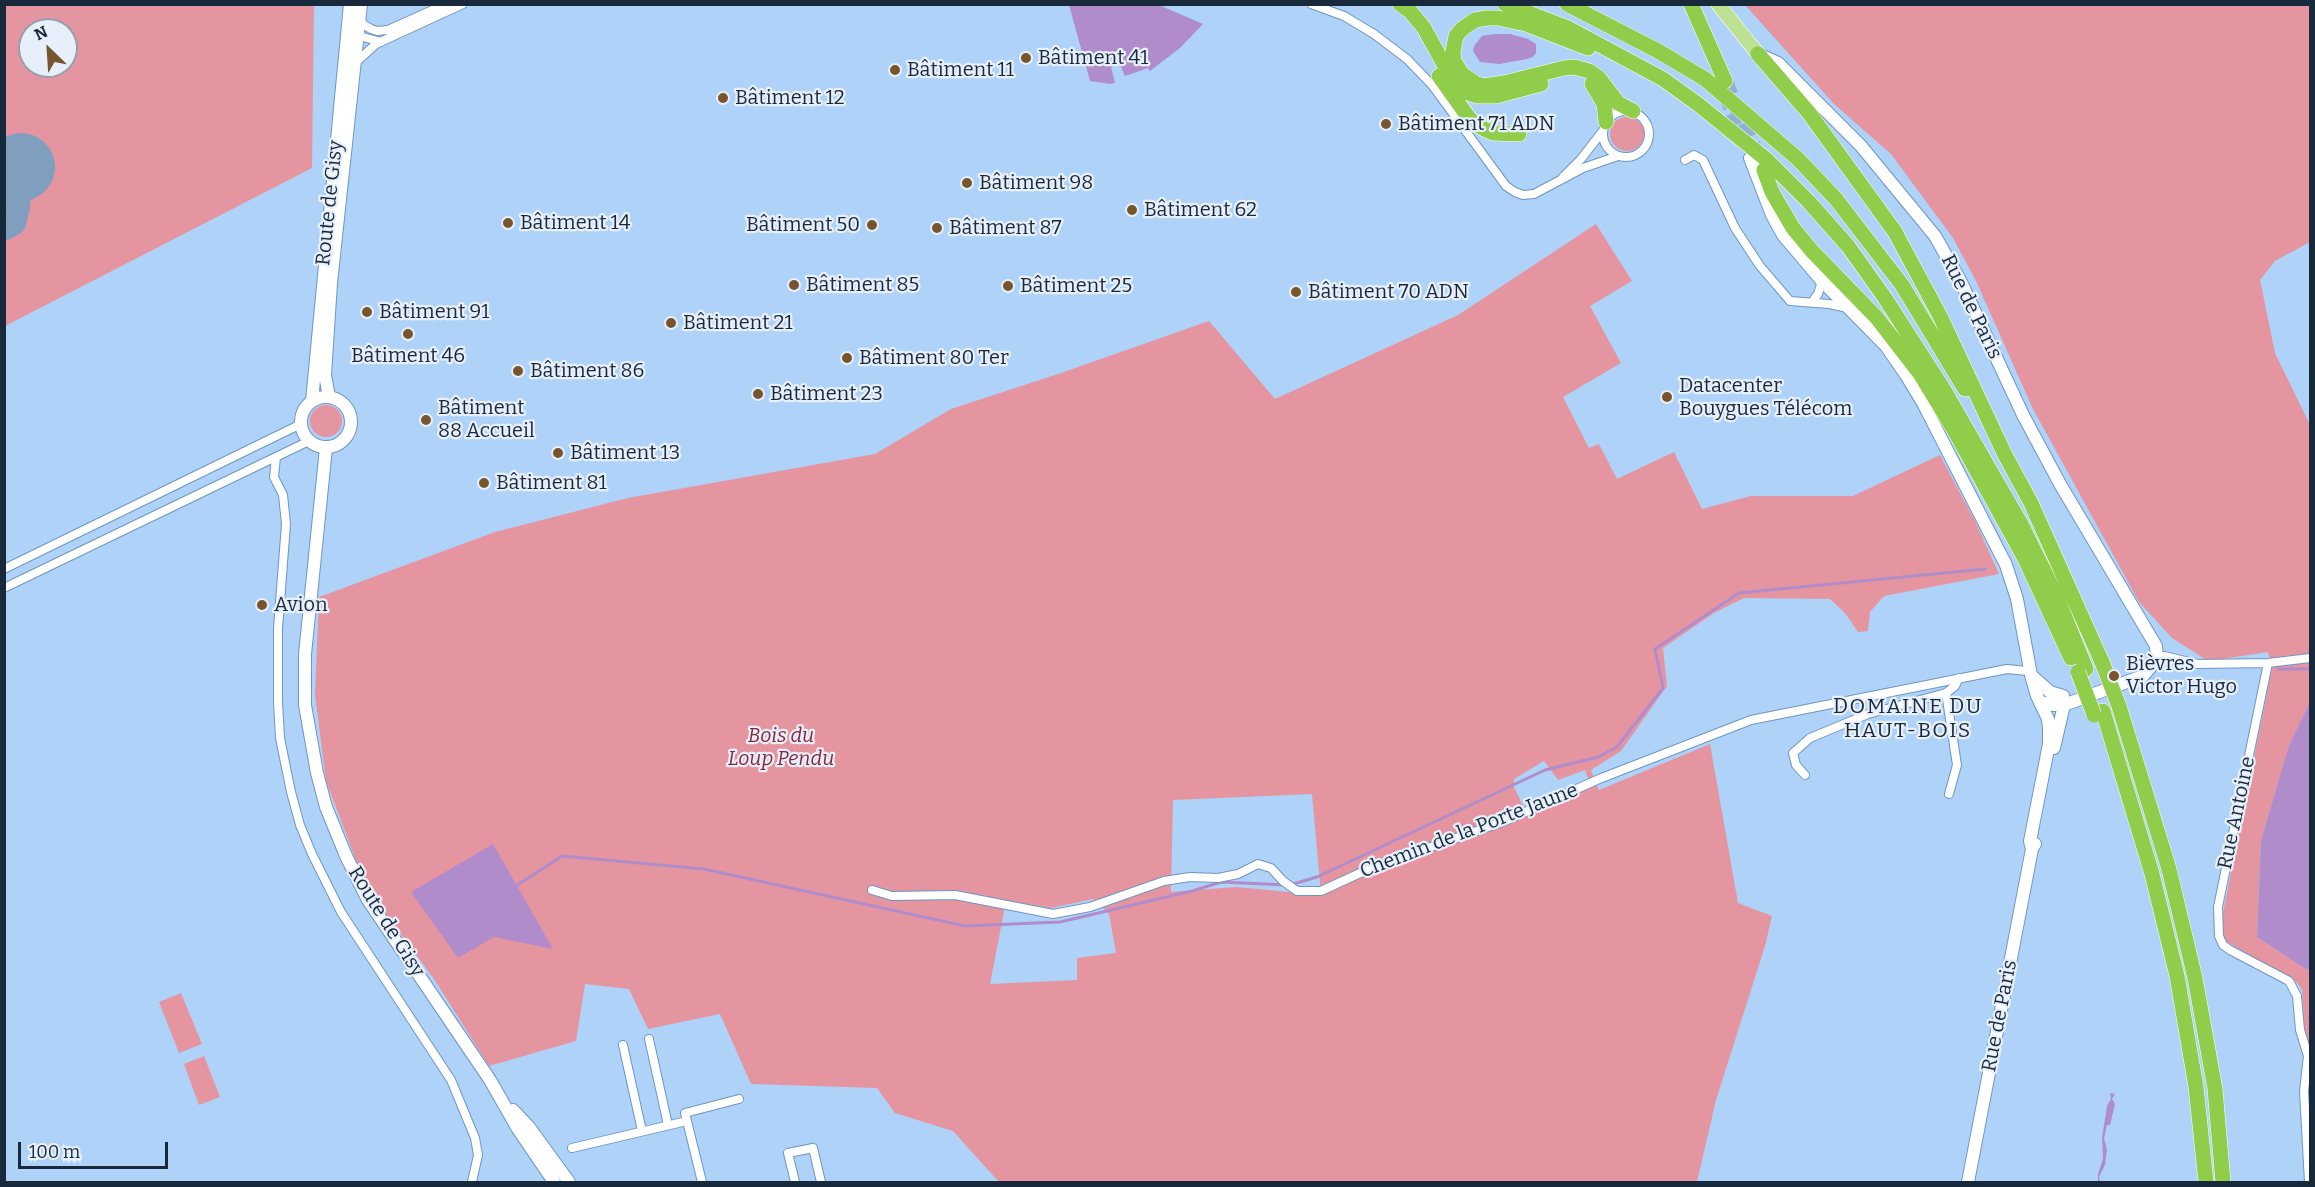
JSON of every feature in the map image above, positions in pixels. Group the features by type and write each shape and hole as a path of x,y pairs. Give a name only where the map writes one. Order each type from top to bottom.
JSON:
{"highway":[{"path":"1387,4 1411,26 1448,90 1468,118 1476,125 1493,133 1519,134"},
{"path":"1400,4 1410,11 1424,28 1452,81 1468,93 1477,96 1496,96 1569,77 1582,78 1597,89 1604,104 1604,127"},
{"path":"1505,4 1568,28 1663,79 1767,160 1795,187 1848,246 1885,298 1949,400 2021,524 2056,595 2126,788 2152,874 2177,976 2196,1087 2206,1182"},
{"path":"1567,4 1705,79 1806,167 1836,199 1902,285 2004,453"},
{"path":"1689,4 1720,77"},
{"path":"1633,111 1618,102 1594,74 1581,68 1564,68 1493,85 1475,83 1462,74 1454,61 1456,36 1475,20 1508,19 1549,32 1619,63 1663,79"},
{"path":"1758,54 1809,113 1895,232 1940,316 2004,453 2036,513 2102,662 2119,706 2169,869 2196,978 2215,1089 2223,1182"},
{"path":"1764,170 1772,192 1793,228 1812,251 1877,318 1921,375 2025,559 2082,671"}],"main road":[{"name":"Rue de Paris","path":"1719,4 1758,54"}],"street":[{"name":"Route de Gisy","path":"329,397 325,375 331,283 358,33 350,4"},
{"name":"Route de Gisy","path":"312,401 355,18 361,4"},
{"path":"355,18 377,32 388,30 446,4"},
{"path":"355,63 381,42 463,4"},
{"path":"1311,4 1344,16 1374,34 1407,59 1432,85 1506,186 1523,195 1534,194 1561,179 1618,156 1631,157 1637,154 1648,143 1649,135 1645,120 1633,111 1617,112 1581,159 1561,179"},
{"path":"358,33 363,37 381,42"},
{"name":"Rue de Paris","path":"1758,54 1778,63 1862,146 1935,236 1965,291 2023,415 2066,494 2156,646 2158,657"},
{"path":"1604,127 1606,147 1618,156"},
{"path":"1685,160 1694,156 1703,160 1735,228 1760,266 1790,301 1812,302 1848,309"},
{"name":"Rue de Paris","path":"1750,158 1772,215 1783,235 1822,281 1886,346 1906,375 2006,565 2017,599 2031,675 2048,719 2049,744 2030,841 2032,849"},
{"path":"1812,302 1818,294 1822,281"},
{"path":"329,397 341,401 352,422 346,437 340,443 326,448 309,441 301,424 303,411 312,401 329,397"},
{"path":"4,569 301,424"},
{"path":"4,588 309,441"},
{"name":"Route de Gisy","path":"326,448 305,654 307,715 317,773 326,807 346,856 368,900 498,1092 518,1129 554,1182"},
{"path":"276,457 274,477 283,495 286,524 278,628 280,738 297,814 312,854 341,912 451,1080 475,1138 478,1155 472,1182"},
{"path":"2050,692 2041,702 2053,705 2148,674 2158,657 2164,656 2198,664 2268,663 2310,658"},
{"name":"Rue Antoine","path":"2268,663 2218,907 2219,936 2223,945 2289,981 2297,996 2301,1030 2308,1056 2304,1091 2309,1182"},
{"name":"Chemin de la Porte Jaune","path":"872,890 892,896 955,895 1053,914 1090,907 1164,881 1190,877 1218,878 1238,874 1258,864 1271,868 1297,891 1321,891 1371,868 1505,821 1599,779 1751,720 2007,669 2027,671 2031,675"},
{"path":"2031,675 2050,692 2064,700"},
{"path":"1805,775 1796,765 1793,753 1810,738 1868,714 1946,693 1955,686 1959,678"},
{"path":"1946,693 1957,765 1949,794"},
{"name":"Rue de Paris","path":"1968,1182 2032,849 2036,842 2064,700"},
{"path":"649,1039 668,1125"},
{"path":"623,1045 642,1131"},
{"name":"Route de Gisy","path":"498,1092 529,1127 569,1182"},
{"path":"702,1182 685,1113 739,1099"},
{"path":"572,1148 687,1121"},
{"path":"795,1182 788,1154 813,1148 821,1182"}],"green space":[{"path":"5,4 314,5 312,168 5,326"},
{"path":"1745,5 2310,5 2310,242 2275,261 2260,280 2275,353 2310,425 2310,702 2289,745 2261,840 2257,937 2307,970 2310,967 2310,1118 2302,989 2296,982 2227,942 2220,928 2272,668 2268,652 2208,661 2172,638 2139,602 2033,409 1976,281 1953,238 1891,154 1834,104"},
{"path":"1627,117 1639,122 1644,134 1639,146 1627,151 1615,146 1610,134 1615,122"},
{"name":"Bois du Loup Pendu","path":"1596,224 1632,281 1590,306 1621,363 1563,397 1589,448 1599,444 1617,479 1674,452 1702,509 1751,496 1853,496 1940,455 1976,523 1999,574 1884,596 1870,612 1868,631 1858,632 1845,613 1830,599 1744,598 1714,613 1663,648 1667,686 1621,751 1591,770 1599,790 1710,744 1738,903 1772,916 1765,946 1716,1100 1697,1182 999,1182 953,1131 895,1113 877,1088 751,1084 720,1014 648,1029 629,989 585,984 576,1041 489,1066 434,979 366,887 326,781 315,695 319,597 495,532 628,498 875,454 951,409 1209,321 1275,399 1458,315","holes":["1544,761 1558,780 1585,770 1589,781 1524,808 1514,787 1514,779","1312,794 1321,895 1236,887 1171,892 1173,800","1093,899 1109,914 1116,953 1077,958 1077,980 990,984 1006,901 1051,908"]},
{"path":"326,405 337,410 342,421 337,432 326,437 315,432 310,421 315,410"},
{"path":"181,993 202,1044 179,1053 159,1002"},
{"path":"204,1056 220,1097 199,1105 184,1064"}],"shaded area":[{"path":"1069,5 1159,5 1203,24 1180,48 1150,71 1148,68 1125,76 1120,65 1111,67 1115,83 1110,84 1090,81"},
{"path":"1510,34 1528,39 1536,44 1536,53 1527,59 1499,64 1480,62 1473,51 1474,46 1482,36"},
{"path":"2310,702 2310,967 2307,970 2257,937 2261,840 2289,745"},
{"path":"493,844 553,949 494,937 458,958 411,892"},
{"path":"2110,1093 2115,1094 2112,1099 2115,1104 2104,1138 2107,1150 2105,1165 2099,1177 2100,1182 2098,1182 2098,1174 2103,1159 2102,1138 2107,1106 2111,1099"}],"waterway":[{"path":"1293,884 1317,877 1545,770 1598,757 1617,747 1663,688 1655,649 1739,593 1985,569"},
{"path":"2278,669 2310,669"},
{"path":"516,886 562,856 704,869 965,926 1060,922 1221,882 1286,885"}],"taxiway":[{"path":"4,178 11,185 17,204 13,222 4,227"}],"runway":[{"path":"4,176 21,167"}],"tunnel":[{"path":"1725,81 1756,152"},
{"path":"1725,97 1742,139"}],"place":[{"name":"Bâtiment 41","path":"1026,58"},
{"name":"Bâtiment 11","path":"895,70"},
{"name":"Bâtiment 12","path":"723,98"},
{"name":"Bâtiment 71 ADN","path":"1386,124"},
{"name":"Bâtiment 98","path":"967,183"},
{"name":"Bâtiment 62","path":"1132,210"},
{"name":"Bâtiment 14","path":"508,223"},
{"name":"Bâtiment 50","path":"872,225"},
{"name":"Bâtiment 87","path":"937,228"},
{"name":"Bâtiment 85","path":"794,285"},
{"name":"Bâtiment 25","path":"1008,286"},
{"name":"Bâtiment 70 ADN","path":"1296,292"},
{"name":"Bâtiment 91","path":"367,312"},
{"name":"Bâtiment 21","path":"671,323"},
{"name":"Bâtiment 46","path":"408,334"},
{"name":"Bâtiment 80 Ter","path":"847,358"},
{"name":"Bâtiment 86","path":"518,371"},
{"name":"Bâtiment 23","path":"758,394"},
{"name":"Datacenter Bouygues Télécom","path":"1667,397"},
{"name":"Bâtiment 88 Accueil","path":"426,420"},
{"name":"Bâtiment 13","path":"558,453"},
{"name":"Bâtiment 81","path":"484,483"},
{"name":"Avion","path":"262,605"},
{"name":"Bièvres Victor Hugo","path":"2114,676"}],"district":[{"name":"DOMAINE DU HAUT-BOIS","path":"1908,719"}]}
